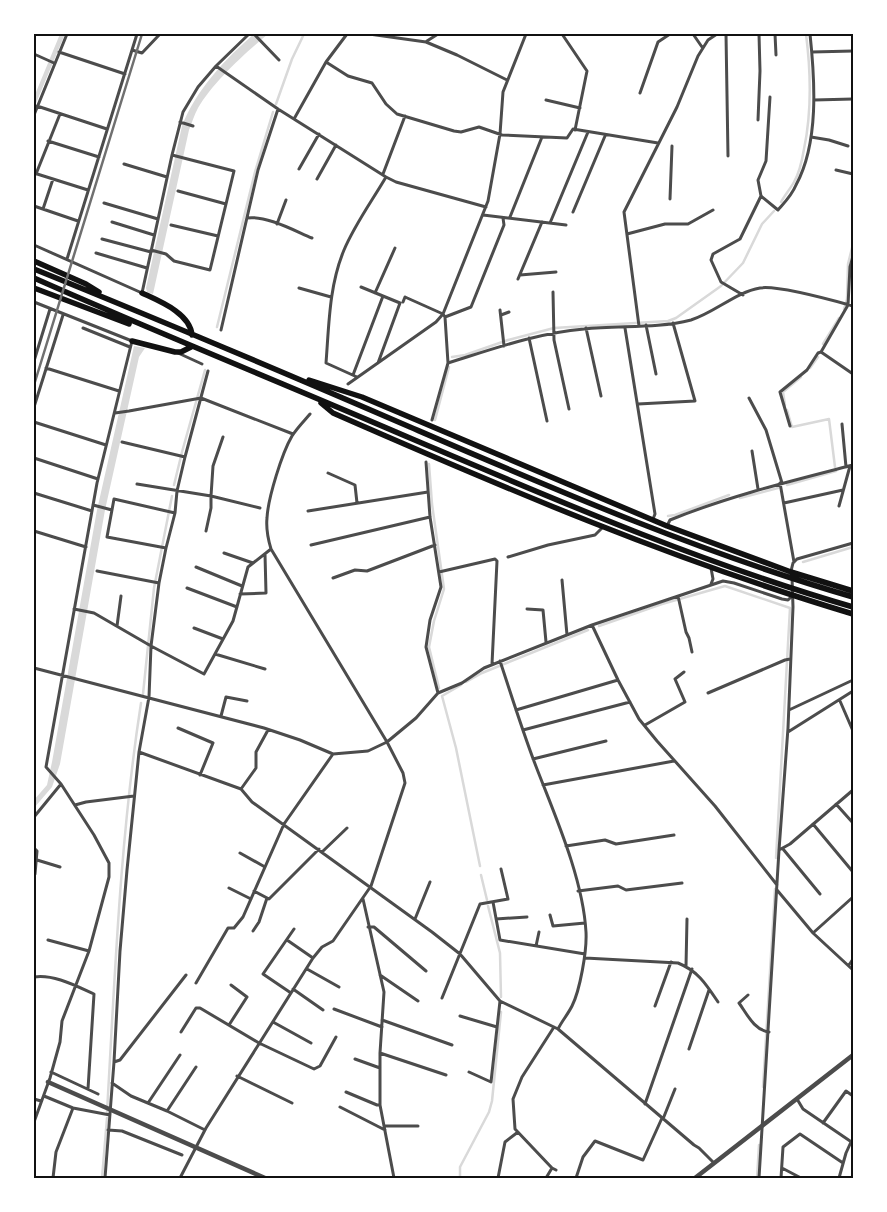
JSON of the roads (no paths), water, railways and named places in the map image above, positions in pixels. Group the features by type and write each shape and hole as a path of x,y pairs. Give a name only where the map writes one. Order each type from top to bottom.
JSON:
{"highway":[{"path":"34,261 86,284 112,300"},
{"path":"34,269 112,300 595,505 708,550 853,597"},
{"path":"34,278 162,335 638,533 704,559 853,607"},
{"path":"34,288 162,335"},
{"path":"142,293 164,304 183,318 190,326 192,335"},
{"path":"131,344 175,352 181,352 191,347"},
{"path":"276,369 362,397 667,526 791,572 853,591"},
{"path":"318,400 333,413 602,527 711,568 853,614"},
{"path":"632,538 642,515"}],"street":[{"path":"34,115 67,34"},
{"path":"67,258 137,34"},
{"path":"132,50 142,54 160,34"},
{"path":"34,245 67,258 112,281 142,293 167,177 181,122 190,98 249,34"},
{"path":"254,34 279,60"},
{"path":"294,119 326,62 347,34"},
{"path":"370,34 426,42 507,80"},
{"path":"426,42 438,34"},
{"path":"432,420 448,363 444,315 486,208 492,186 500,134 503,92 526,34"},
{"path":"562,34 587,71 575,130"},
{"path":"640,93 658,42 670,34"},
{"path":"693,34 702,47"},
{"path":"639,326 624,212 677,107 702,47 716,34"},
{"path":"726,34 728,156"},
{"path":"758,120 759,34"},
{"path":"775,34 776,55"},
{"path":"761,196 778,210 796,187 801,175 811,137 814,100 810,34"},
{"path":"812,52 853,51"},
{"path":"59,52 125,74"},
{"path":"34,54 54,63"},
{"path":"326,62 348,76 372,83 392,110 405,116 461,132 479,127 500,134 566,138 573,129 605,136 658,143"},
{"path":"217,67 278,109 384,176 396,182 486,208"},
{"path":"743,295 723,283 711,260 712,254 740,239 761,196 758,180 766,161 770,97"},
{"path":"814,100 853,99"},
{"path":"546,100 580,108"},
{"path":"37,106 107,129"},
{"path":"221,330 258,170 278,109"},
{"path":"60,114 35,173 88,190"},
{"path":"358,378 326,363 331,297 344,249 384,176 405,116"},
{"path":"181,122 192,126"},
{"path":"550,223 588,132"},
{"path":"299,169 319,134"},
{"path":"573,212 605,136"},
{"path":"510,218 542,137"},
{"path":"811,137 848,146"},
{"path":"48,141 99,157"},
{"path":"317,178 336,145"},
{"path":"670,199 672,146"},
{"path":"102,239 163,253 174,260 210,270 234,171 173,156"},
{"path":"124,164 167,177"},
{"path":"836,170 853,174"},
{"path":"43,209 53,179"},
{"path":"178,191 226,204"},
{"path":"277,224 286,200"},
{"path":"104,203 158,219"},
{"path":"34,206 78,221"},
{"path":"628,234 665,224 688,224 713,210"},
{"path":"483,215 566,224"},
{"path":"247,218 255,217 312,238"},
{"path":"348,384 444,315 471,307 504,225 503,218"},
{"path":"112,222 154,235"},
{"path":"542,222 519,277 556,272"},
{"path":"171,225 218,236"},
{"path":"375,293 395,248"},
{"path":"96,253 147,268"},
{"path":"790,426 780,392 807,370 818,353 821,352 846,304 853,256"},
{"path":"361,287 400,303 378,363"},
{"path":"299,288 331,297"},
{"path":"448,363 554,332 586,328 625,328 692,319 760,288 781,289 853,306"},
{"path":"554,292 554,340 569,408"},
{"path":"352,375 383,296"},
{"path":"403,302 405,297 444,315"},
{"path":"34,302 63,315 95,324 131,344"},
{"path":"34,361 50,309"},
{"path":"500,310 504,346"},
{"path":"500,315 509,312"},
{"path":"34,407 63,315"},
{"path":"638,404 696,401 673,323"},
{"path":"646,325 656,374"},
{"path":"83,328 131,344"},
{"path":"586,328 601,396"},
{"path":"625,328 655,514 653,520"},
{"path":"529,338 546,421"},
{"path":"34,1122 60,1042 62,1021 88,951 109,877 108,863 94,835 58,779 46,767 76,610 92,511 95,506 98,479 116,413 119,391 131,344"},
{"path":"175,352 202,364"},
{"path":"821,352 853,374"},
{"path":"46,368 119,391"},
{"path":"105,1178 110,1115 108,1108 114,1062 120,951 134,796 138,752 149,697 151,646 159,583 184,457 198,398 208,371"},
{"path":"116,413 198,398 293,434"},
{"path":"749,398 766,430 781,483 794,562 791,572 793,596 788,660 788,733 767,1032 759,1178"},
{"path":"180,1178 205,1130 237,1076 313,958 322,947 333,941 371,886 405,784 403,773 387,742 271,549 266,519 270,499 288,444 293,434 310,414"},
{"path":"34,422 106,445"},
{"path":"839,506 850,466 842,424"},
{"path":"206,531 211,508 213,466 224,438"},
{"path":"122,442 184,457"},
{"path":"752,452 758,489"},
{"path":"34,458 98,479"},
{"path":"426,462 430,517 441,587 430,620 426,647 438,693"},
{"path":"667,526 670,520 715,502 850,466"},
{"path":"328,473 355,485 357,503"},
{"path":"137,484 211,496 260,508"},
{"path":"784,503 843,490"},
{"path":"308,511 428,492"},
{"path":"34,493 92,511"},
{"path":"165,548 107,537 114,499 173,513"},
{"path":"95,506 112,510"},
{"path":"311,545 430,517"},
{"path":"508,557 548,545 594,535 602,527"},
{"path":"34,531 86,547"},
{"path":"794,562 853,543"},
{"path":"333,578 355,570 366,571 435,545"},
{"path":"76,610 94,613 143,642 204,674 233,621 248,567 271,549"},
{"path":"224,553 253,563"},
{"path":"240,594 266,593 265,554"},
{"path":"439,572 495,559 497,561 492,664"},
{"path":"196,567 242,586"},
{"path":"711,568 713,579 711,584"},
{"path":"97,571 159,583"},
{"path":"562,580 567,635"},
{"path":"34,668 221,716 300,740 333,754 368,751 387,742 416,718 438,693 462,683 492,664 592,625 679,599 711,584 727,581 782,599 788,600 793,596"},
{"path":"187,588 236,607"},
{"path":"117,626 121,596"},
{"path":"679,599 692,652"},
{"path":"527,609 543,610 546,642"},
{"path":"592,625 618,680 645,725 715,806 778,885"},
{"path":"194,628 223,639"},
{"path":"215,654 265,669"},
{"path":"708,693 788,660"},
{"path":"500,661 533,759 566,846 585,923 585,956 573,1004 522,1077 513,1099 515,1129 556,1170"},
{"path":"645,725 685,702 675,679 684,672"},
{"path":"516,710 618,680"},
{"path":"789,710 853,680"},
{"path":"788,733 853,691"},
{"path":"221,716 226,697 247,701"},
{"path":"840,701 853,731"},
{"path":"523,730 630,702"},
{"path":"178,728 213,743 200,775"},
{"path":"241,789 256,768 256,752 268,730"},
{"path":"533,759 606,741"},
{"path":"138,752 241,789 252,802 371,886 460,954 500,1001 556,1028 700,1148 714,1163"},
{"path":"196,983 228,928 234,928 243,917 284,824 333,754"},
{"path":"543,785 675,761"},
{"path":"34,817 61,784"},
{"path":"781,850 853,790"},
{"path":"75,805 134,796"},
{"path":"836,804 853,823"},
{"path":"813,824 853,872"},
{"path":"254,892 269,899 320,850 347,828"},
{"path":"566,846 605,840 616,844 674,835"},
{"path":"34,848 37,851 35,874"},
{"path":"781,850 820,894"},
{"path":"240,853 265,867"},
{"path":"36,860 60,867"},
{"path":"442,998 480,904 508,899 501,869"},
{"path":"415,919 430,882"},
{"path":"578,891 618,886 626,890 682,883"},
{"path":"230,888 251,899"},
{"path":"777,890 813,934 844,964 849,965 853,970"},
{"path":"813,934 853,897"},
{"path":"253,931 259,922 267,898"},
{"path":"363,898 384,992 380,1053 380,1105 394,1178"},
{"path":"493,902 500,940 585,956 678,962 692,969 718,1002"},
{"path":"550,915 553,926 585,923"},
{"path":"496,919 527,917"},
{"path":"686,966 687,919"},
{"path":"368,927 374,928 426,971"},
{"path":"294,929 263,974 323,1010"},
{"path":"536,946 539,932"},
{"path":"48,940 88,951"},
{"path":"287,940 313,958"},
{"path":"849,965 853,959"},
{"path":"655,1006 670,962"},
{"path":"307,968 339,987"},
{"path":"645,1104 692,969"},
{"path":"380,974 418,1001"},
{"path":"34,976 43,975 75,985 94,994 88,1089"},
{"path":"114,1062 120,1060 186,976"},
{"path":"229,1025 247,997 231,985"},
{"path":"689,1049 709,989"},
{"path":"748,995 739,1003 757,1028 767,1032"},
{"path":"469,1072 491,1082 500,1001"},
{"path":"181,1032 196,1008 200,1008 259,1043 314,1069 320,1066 336,1037"},
{"path":"334,1009 382,1027"},
{"path":"460,1016 497,1027"},
{"path":"382,1020 452,1045"},
{"path":"272,1022 311,1043"},
{"path":"380,1053 446,1075"},
{"path":"695,1178 853,1054"},
{"path":"148,1103 180,1055"},
{"path":"355,1059 380,1068"},
{"path":"167,1111 196,1067"},
{"path":"51,1072 98,1094"},
{"path":"237,1076 292,1102"},
{"path":"48,1082 265,1178"},
{"path":"112,1083 131,1096 205,1130"},
{"path":"576,1178 583,1157 595,1141 643,1160 663,1119 675,1088"},
{"path":"823,1122 846,1091 853,1096"},
{"path":"346,1092 380,1105"},
{"path":"44,1096 73,1108 110,1115"},
{"path":"34,1099 42,1101"},
{"path":"797,1099 803,1109 852,1142 839,1178"},
{"path":"340,1107 385,1130"},
{"path":"53,1178 56,1152 73,1108"},
{"path":"384,1126 418,1126"},
{"path":"108,1130 122,1131 182,1155"},
{"path":"498,1178 505,1142 518,1132"},
{"path":"781,1178 783,1147 800,1134 843,1163"},
{"path":"546,1178 552,1168"},
{"path":"782,1168 802,1178"}],"waterway":[{"path":"276,104 292,59 304,34"},
{"path":"781,202 798,174 807,135 810,92 806,34"},
{"path":"217,327 255,172 273,112"},
{"path":"452,357 465,355 508,340 554,328 668,321 676,318 721,286 743,263 762,224 774,211"},
{"path":"844,309 847,299 848,264 853,244"},
{"path":"823,344 839,318"},
{"path":"810,368 818,357"},
{"path":"435,420 449,367"},
{"path":"174,485 205,370"},
{"path":"785,405 783,392 801,377"},
{"path":"787,410 792,427 829,419 835,467"},
{"path":"429,464 432,504 444,589 434,621 429,647 439,688"},
{"path":"787,485 836,471"},
{"path":"740,498 778,488"},
{"path":"668,516 729,495"},
{"path":"143,694 154,588 172,496"},
{"path":"803,562 853,547"},
{"path":"599,626 662,604 725,586 790,608 776,858"},
{"path":"466,682 482,673 588,630"},
{"path":"442,696 461,685"},
{"path":"442,696 456,748 480,866"},
{"path":"107,1112 123,856 141,703"},
{"path":"481,875 487,900"},
{"path":"763,1087 775,889"},
{"path":"488,906 500,953 501,997"},
{"path":"853,962 853,968"},
{"path":"460,1178 460,1167 489,1112 492,1101 501,1012"},
{"path":"102,1178 107,1118"},
{"path":"757,1178 759,1145"}],"railway":[{"path":"34,385 142,34"}]}
